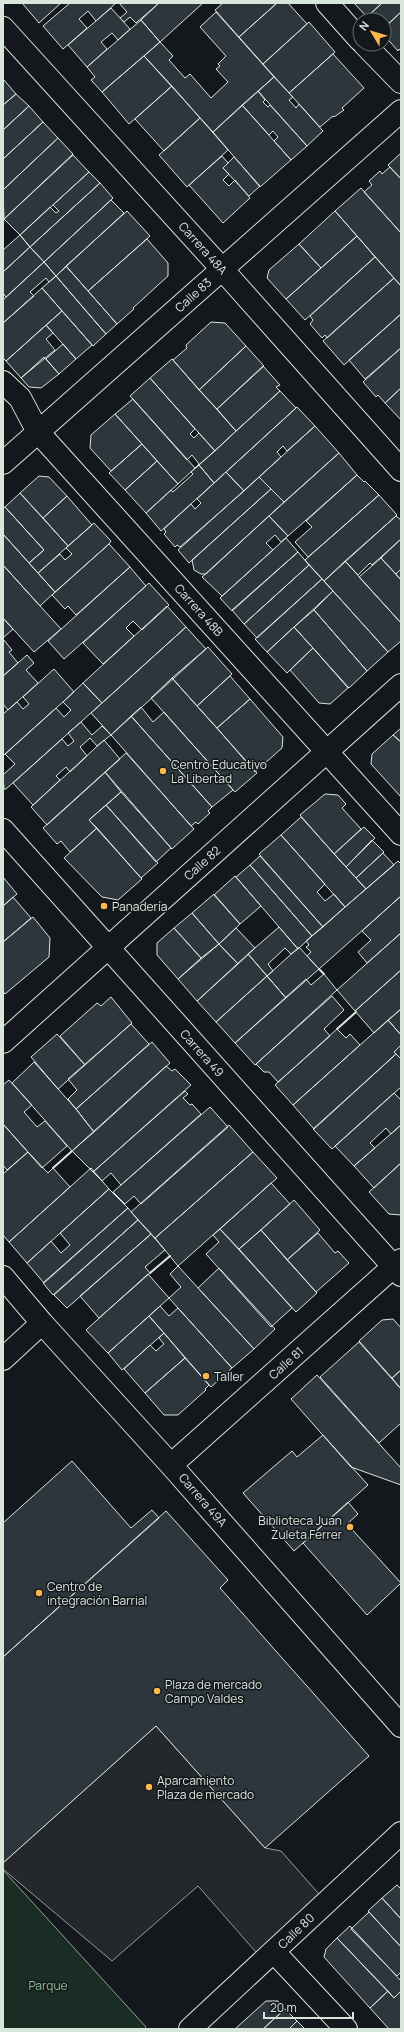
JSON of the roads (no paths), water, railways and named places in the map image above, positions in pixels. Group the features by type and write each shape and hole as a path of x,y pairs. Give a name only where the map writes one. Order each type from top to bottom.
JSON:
{"street":[{"path":"327,3 352,31"},
{"name":"Carrera 48A","path":"3,28 222,269 401,470"},
{"path":"372,52 401,82"},
{"name":"Calle 83","path":"3,463 401,111"},
{"name":"Carrera 48B","path":"3,382 20,398 38,432 401,834"},
{"name":"Calle 82","path":"3,1042 401,685"},
{"name":"Carrera 49","path":"3,830 108,948 399,1268"},
{"name":"Calle 81","path":"171,1465 399,1268"},
{"name":"Carrera 49A","path":"3,1277 42,1323 171,1465 401,1726"},
{"path":"3,1358 42,1323"},
{"name":"Calle 80","path":"190,2029 401,1833"},
{"path":"274,1952 346,2029"}],"place":[{"name":"Centro Educativo La Libertad","path":"163,771"},
{"name":"Panadería","path":"104,906"},
{"name":"Taller","path":"206,1376"},
{"name":"Biblioteca Juan Zuleta Ferrer","path":"350,1527"},
{"name":"Centro de integración Barrial","path":"39,1593"},
{"name":"Plaza de mercado Campo Valdes","path":"157,1691"},
{"name":"Aparcamiento Plaza de mercado","path":"149,1787"}],"park label":[{"name":"Parque","path":"48,1985"}]}
